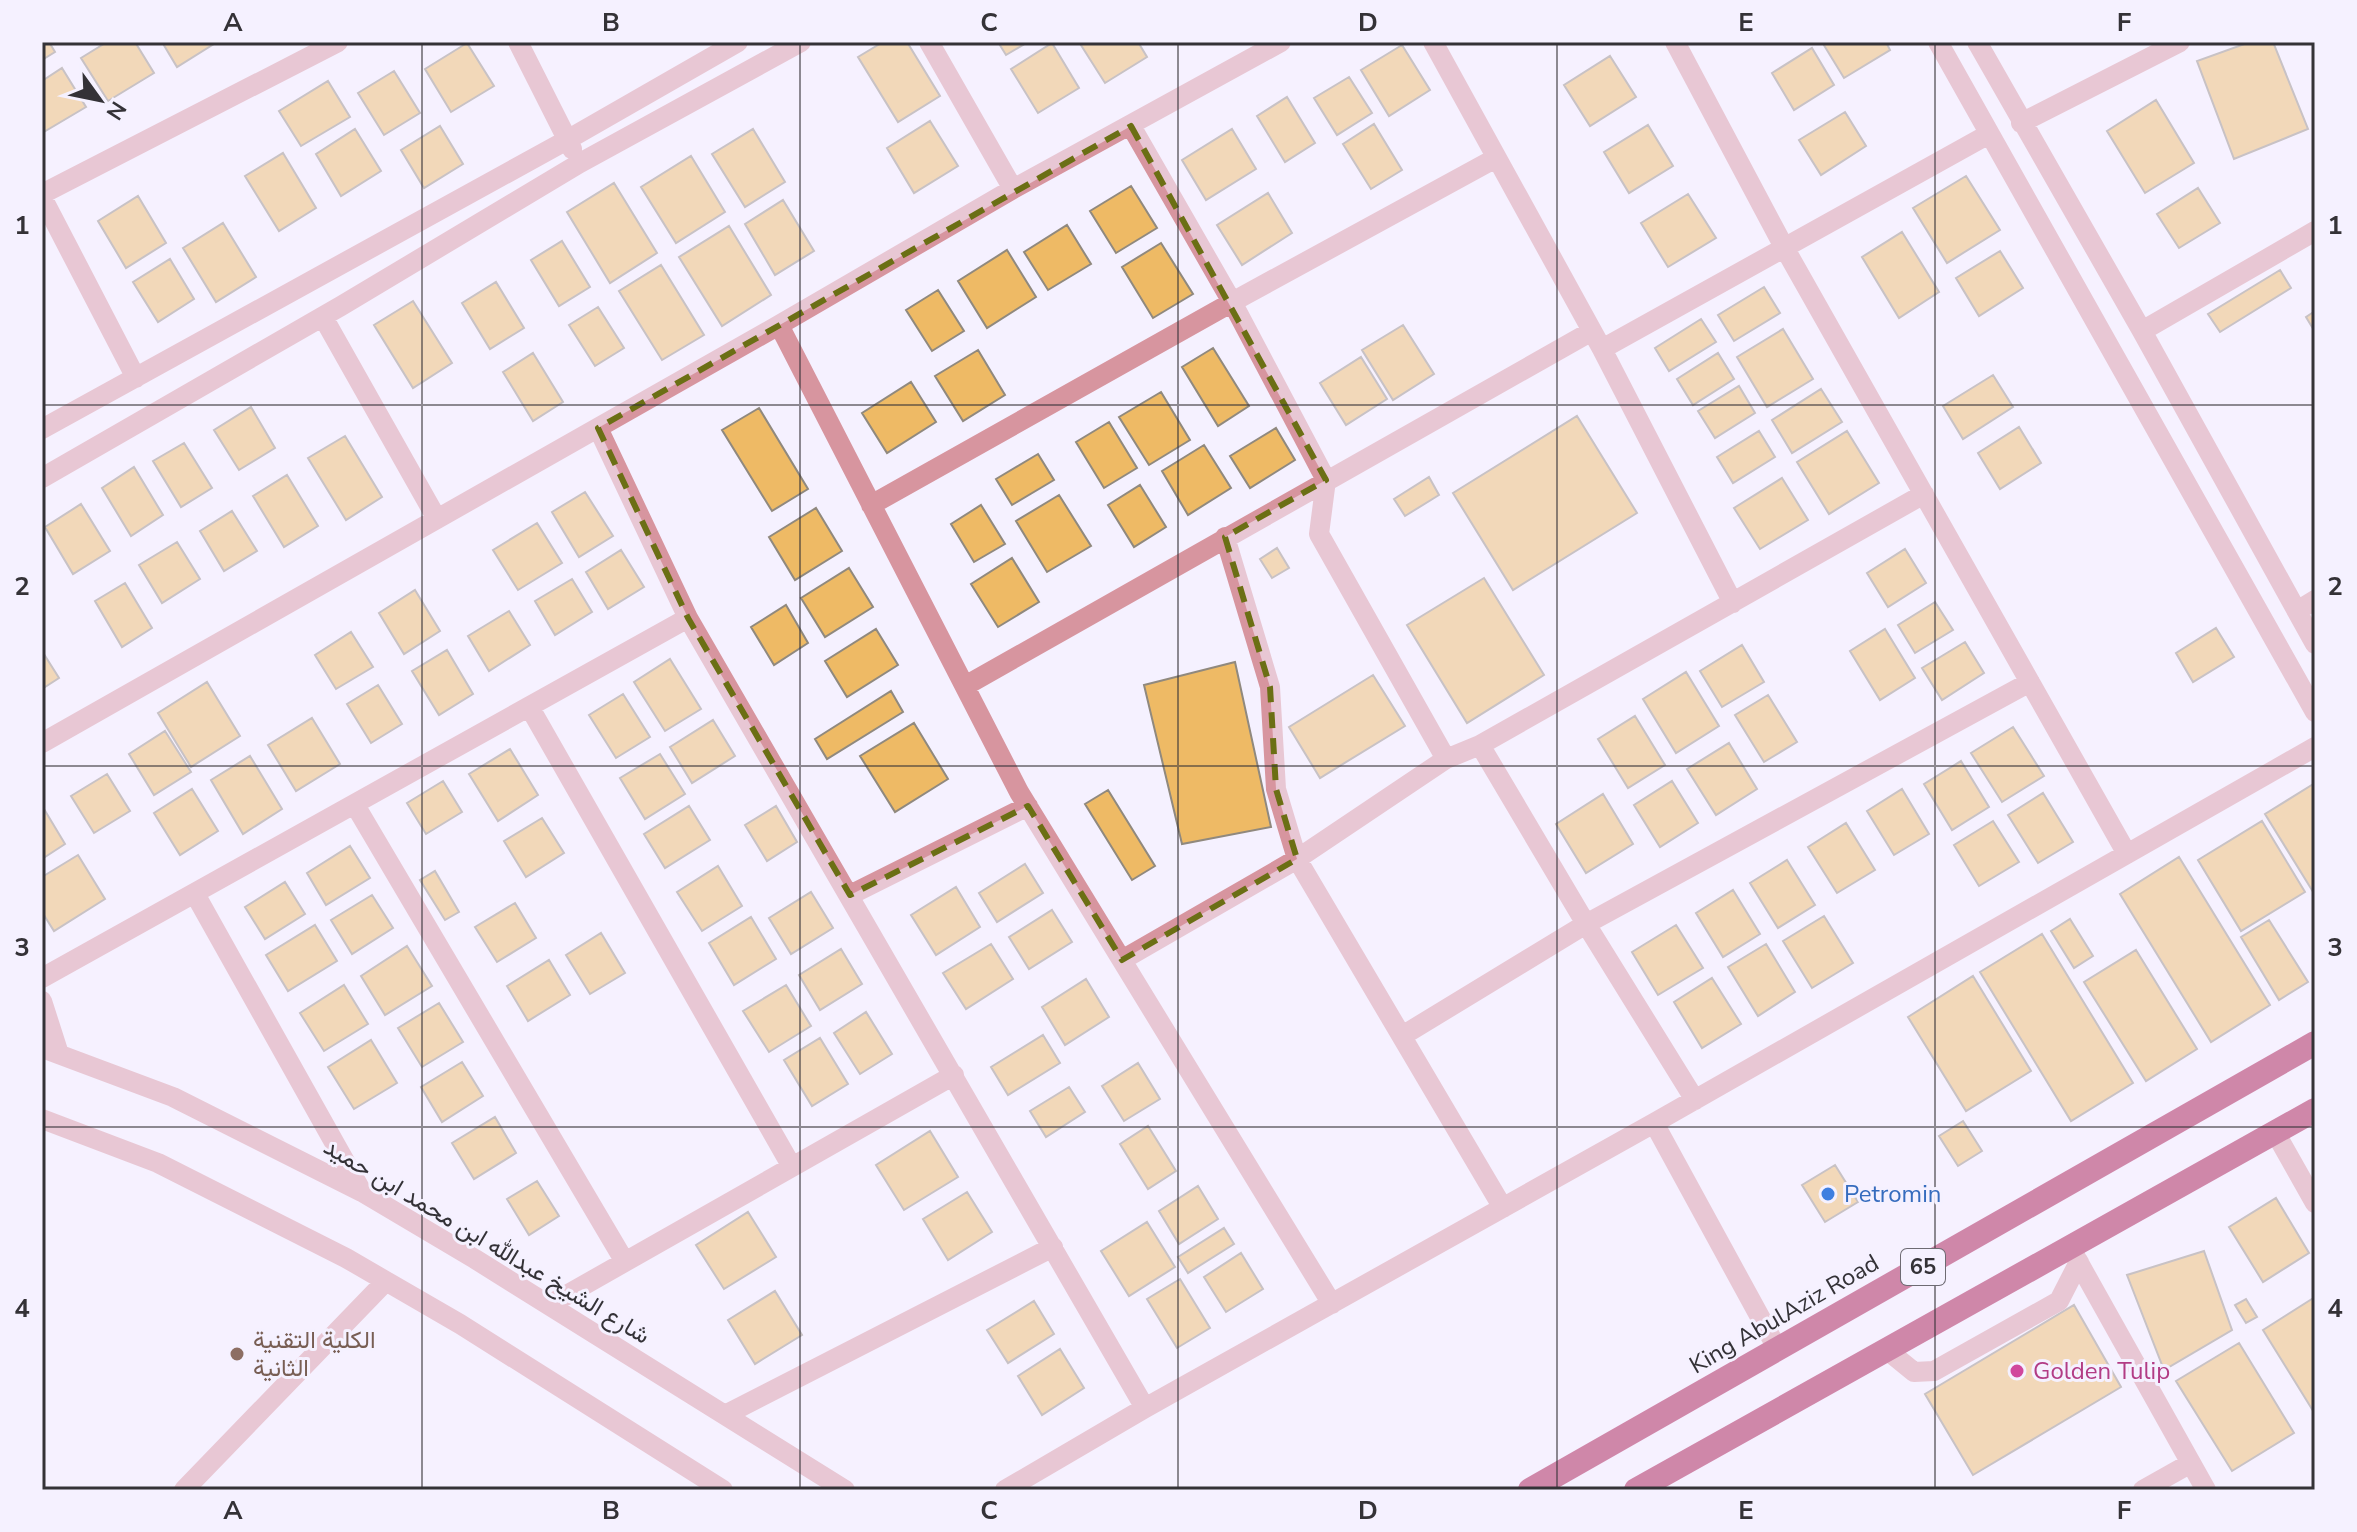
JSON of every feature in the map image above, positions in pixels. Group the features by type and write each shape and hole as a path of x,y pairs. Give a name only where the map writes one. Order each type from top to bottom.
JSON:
{"highway":[{"name":"King AbulAziz Road","path":"1530,1490 2315,1043"},
{"name":"65","path":"1636,1490 1887,1350 2074,1255 2315,1110"}],"street":[{"path":"136,378 42,195 338,42"},
{"path":"518,42 580,163"},
{"path":"42,429 567,140 738,42"},
{"path":"42,478 323,317 580,163 801,42"},
{"path":"929,42 1013,189"},
{"path":"42,743 1013,189 1281,42"},
{"path":"1433,42 1597,340 1733,603"},
{"path":"1675,42 1784,247 2127,854"},
{"path":"1938,42 2315,712"},
{"path":"1977,42 2315,644"},
{"path":"2021,123 2180,42"},
{"path":"1131,126 1232,302 1326,480 1319,534 1446,759"},
{"path":"965,686 1326,480 1784,247 1989,134"},
{"path":"871,505 1496,158"},
{"path":"2142,331 2315,231"},
{"path":"323,317 437,519"},
{"path":"779,325 1028,806 1332,1304"},
{"path":"598,428 688,618 1145,1408"},
{"path":"1122,960 1297,859 1446,759 1480,745 1924,494"},
{"path":"1225,537 1270,687 1276,789 1297,859 1503,1208"},
{"path":"2297,611 2315,600"},
{"path":"42,978 688,618"},
{"path":"1402,1036 1586,924 2030,682"},
{"path":"530,708 792,1167"},
{"path":"1480,745 1695,1100"},
{"path":"1005,1490 2315,747"},
{"path":"355,805 625,1262"},
{"path":"850,895 1028,806"},
{"path":"195,894 362,1192"},
{"path":"42,1001 50,1051"},
{"name":"شارع الشيخ عبدالله ابن محمد ابن حميد","path":"50,1051 173,1097 362,1192 845,1490"},
{"path":"549,1305 954,1075"},
{"path":"42,1119 158,1163 346,1258 723,1490"},
{"path":"1654,1123 1778,1350"},
{"path":"2275,1132 2315,1203"},
{"path":"725,1415 1053,1247"},
{"path":"1887,1350 1914,1372 1934,1371 2059,1301 2074,1255"},
{"path":"2074,1255 2206,1490"},
{"path":"184,1490 386,1281"},
{"path":"2143,1490 2191,1463"}],"highlighted area":[{"path":"1131,126 1326,480 1225,537 1270,687 1276,789 1297,859 1122,960 1028,806 850,895 688,618 598,428"}],"building":[{"path":"42,42 49,42 55,52 42,60"},
{"path":"107,42 135,42 154,73 108,101 81,58"},
{"path":"162,42 217,42 177,67"},
{"path":"883,42 907,42 940,96 898,122 858,57"},
{"path":"998,42 1028,42 1006,55"},
{"path":"1079,42 1138,42 1147,57 1105,83"},
{"path":"1822,42 1886,42 1890,50 1844,78"},
{"path":"2250,42 2273,42 2308,129 2234,159 2197,61"},
{"path":"467,43 494,86 451,112 425,69"},
{"path":"1052,43 1079,88 1038,113 1011,69"},
{"path":"1402,45 1430,90 1389,116 1361,70"},
{"path":"1812,48 1834,85 1794,110 1772,73"},
{"path":"1610,56 1636,97 1590,126 1564,85"},
{"path":"62,68 86,107 42,133 42,81"},
{"path":"394,71 420,113 384,135 358,93"},
{"path":"1349,77 1372,113 1337,135 1314,98"},
{"path":"328,81 350,117 301,146 279,111"},
{"path":"1287,97 1315,143 1285,162 1257,116"},
{"path":"2156,100 2194,163 2145,193 2107,131"},
{"path":"1845,112 1866,146 1821,175 1799,140"},
{"path":"930,121 958,166 914,193 887,148"},
{"path":"1374,124 1402,170 1371,189 1343,144"},
{"path":"1648,125 1673,166 1629,193 1604,152"},
{"path":"440,126 463,164 424,188 401,150"},
{"path":"355,129 381,171 341,196 316,154"},
{"path":"753,129 785,182 745,207 712,154"},
{"path":"1232,129 1256,169 1206,200 1182,160"},
{"path":"283,153 316,208 279,231 245,176"},
{"path":"691,156 725,212 676,243 641,187"},
{"path":"1966,176 2000,230 1947,263 1913,208"},
{"path":"614,183 657,253 610,283 567,212"},
{"path":"1131,186 1157,228 1116,253 1090,211"},
{"path":"2198,188 2220,223 2179,248 2157,214"},
{"path":"1268,193 1292,233 1242,265 1217,225"},
{"path":"1688,194 1716,238 1668,267 1641,223"},
{"path":"138,196 166,243 126,268 98,221"},
{"path":"783,200 814,251 775,275 745,224"},
{"path":"223,223 256,277 216,302 183,248"},
{"path":"1067,225 1091,264 1048,290 1024,252"},
{"path":"729,226 771,295 722,326 679,257"},
{"path":"1902,232 1939,292 1899,318 1862,257"},
{"path":"562,241 590,287 559,306 531,260"},
{"path":"1161,243 1193,294 1153,318 1122,267"},
{"path":"1007,250 1036,297 987,328 958,281"},
{"path":"2000,251 2023,288 1979,316 1956,278"},
{"path":"170,259 194,299 158,322 133,282"},
{"path":"661,265 704,335 662,360 619,291"},
{"path":"2280,270 2291,288 2220,332 2208,314"},
{"path":"496,282 524,328 490,349 462,303"},
{"path":"1764,287 1780,313 1734,341 1718,315"},
{"path":"938,290 964,331 932,351 906,310"},
{"path":"413,301 452,363 413,388 374,325"},
{"path":"598,307 624,348 595,366 569,325"},
{"path":"2315,311 2315,332 2306,317"},
{"path":"1701,319 1716,342 1669,371 1655,348"},
{"path":"1403,325 1434,374 1393,400 1362,350"},
{"path":"1783,329 1813,379 1767,407 1737,357"},
{"path":"1213,348 1249,406 1218,426 1182,367"},
{"path":"978,350 1005,395 963,421 935,376"},
{"path":"533,353 563,402 533,421 503,372"},
{"path":"1718,353 1734,379 1693,405 1677,379"},
{"path":"1361,357 1387,399 1346,425 1320,383"},
{"path":"1993,375 2013,407 1963,439 1943,406"},
{"path":"911,382 936,422 887,453 862,413"},
{"path":"1739,386 1755,413 1715,438 1698,411"},
{"path":"1821,389 1842,422 1792,453 1772,420"},
{"path":"1161,392 1190,440 1149,465 1119,417"},
{"path":"251,407 275,448 239,470 214,430"},
{"path":"759,408 808,489 772,511 722,430"},
{"path":"1577,416 1637,513 1513,590 1453,493"},
{"path":"1109,422 1137,468 1104,488 1076,442"},
{"path":"2019,427 2041,463 2000,489 1978,453"},
{"path":"1276,428 1295,460 1250,488 1230,456"},
{"path":"1759,431 1775,457 1733,483 1717,457"},
{"path":"1847,431 1879,483 1829,514 1797,462"},
{"path":"345,436 382,497 346,520 308,458"},
{"path":"184,443 212,488 181,507 153,461"},
{"path":"1204,445 1231,488 1188,515 1162,471"},
{"path":"1038,454 1054,480 1012,505 996,479"},
{"path":"134,467 163,515 131,536 102,488"},
{"path":"287,475 318,526 284,547 253,496"},
{"path":"1429,477 1439,495 1405,516 1394,499"},
{"path":"1782,478 1808,520 1760,549 1734,508"},
{"path":"1140,485 1166,527 1134,547 1108,505"},
{"path":"585,492 613,536 579,557 552,512"},
{"path":"1059,495 1091,546 1047,572 1016,521"},
{"path":"81,504 110,551 73,574 45,527"},
{"path":"981,505 1005,544 974,562 951,524"},
{"path":"816,508 842,551 795,580 769,537"},
{"path":"232,511 257,551 224,571 200,531"},
{"path":"537,523 562,563 518,590 493,550"},
{"path":"177,542 200,579 162,603 139,565"},
{"path":"1277,548 1289,568 1272,578 1260,559"},
{"path":"1905,549 1926,583 1888,607 1867,573"},
{"path":"621,550 644,587 608,609 586,572"},
{"path":"1012,558 1039,602 998,627 971,584"},
{"path":"849,568 873,607 825,637 801,598"},
{"path":"1484,578 1544,675 1467,723 1407,625"},
{"path":"572,579 592,612 555,635 535,601"},
{"path":"125,583 152,628 122,647 95,601"},
{"path":"415,590 440,631 404,654 379,613"},
{"path":"1935,602 1953,630 1915,653 1898,625"},
{"path":"786,605 808,643 774,665 751,627"},
{"path":"509,611 530,645 489,671 468,636"},
{"path":"2216,628 2234,657 2193,682 2176,653"},
{"path":"876,629 898,665 847,697 825,661"},
{"path":"1885,629 1915,678 1880,700 1850,651"},
{"path":"351,632 373,667 336,689 315,655"},
{"path":"1965,642 1984,673 1942,700 1922,668"},
{"path":"1742,645 1764,682 1722,707 1700,671"},
{"path":"447,650 473,694 439,715 412,671"},
{"path":"42,651 59,678 42,689"},
{"path":"670,659 701,709 665,731 634,682"},
{"path":"1235,662 1271,827 1182,844 1144,685"},
{"path":"1686,672 1719,726 1676,753 1643,699"},
{"path":"1373,675 1405,726 1320,778 1289,727"},
{"path":"207,682 240,736 191,767 158,713"},
{"path":"378,685 402,724 371,743 347,704"},
{"path":"891,691 903,712 827,759 815,739"},
{"path":"623,694 650,737 616,758 589,715"},
{"path":"1768,695 1797,742 1764,762 1735,715"},
{"path":"1635,716 1665,765 1628,788 1598,739"},
{"path":"312,718 340,764 296,791 268,745"},
{"path":"713,720 735,756 692,783 670,747"},
{"path":"914,723 948,779 895,812 860,756"},
{"path":"2013,727 2044,776 2002,802 1971,753"},
{"path":"165,731 191,772 154,795 129,754"},
{"path":"1729,743 1757,789 1716,815 1687,769"},
{"path":"510,749 538,795 498,821 469,774"},
{"path":"660,754 685,794 645,819 620,778"},
{"path":"250,756 282,809 243,834 211,780"},
{"path":"1961,761 1989,807 1952,830 1924,784"},
{"path":"107,774 130,811 94,833 71,796"},
{"path":"443,781 462,812 426,834 407,803"},
{"path":"1672,781 1698,823 1660,847 1634,805"},
{"path":"2315,783 2315,895 2265,814"},
{"path":"192,789 218,831 180,855 154,813"},
{"path":"1902,789 1929,834 1894,855 1867,811"},
{"path":"1108,790 1155,866 1132,880 1085,804"},
{"path":"2043,793 2073,842 2038,863 2008,815"},
{"path":"1603,794 1633,844 1586,873 1556,824"},
{"path":"689,806 710,840 665,868 644,834"},
{"path":"776,806 797,842 767,861 745,825"},
{"path":"42,810 65,844 42,859"},
{"path":"542,818 564,853 526,877 504,841"},
{"path":"1993,821 2019,862 1979,886 1954,845"},
{"path":"2262,821 2305,892 2241,931 2198,860"},
{"path":"1846,823 1875,870 1837,893 1808,847"},
{"path":"350,846 370,878 326,905 307,873"},
{"path":"78,855 105,899 54,931 42,912 42,877"},
{"path":"2179,857 2270,1005 2211,1042 2120,894"},
{"path":"1787,860 1815,905 1778,928 1750,883"},
{"path":"1025,864 1043,893 997,922 979,893"},
{"path":"718,866 742,906 702,931 677,892"},
{"path":"435,871 459,912 445,920 420,880"},
{"path":"285,882 305,914 265,939 245,907"},
{"path":"956,887 980,927 936,955 911,915"},
{"path":"1733,890 1760,934 1723,957 1696,913"},
{"path":"811,892 833,928 791,954 769,918"},
{"path":"372,895 393,928 352,954 331,920"},
{"path":"515,903 536,938 497,962 475,927"},
{"path":"1052,910 1072,942 1029,969 1009,937"},
{"path":"1824,916 1853,963 1812,988 1783,941"},
{"path":"751,917 776,959 734,985 709,943"},
{"path":"2070,919 2093,956 2074,968 2051,931"},
{"path":"2269,920 2308,982 2279,1000 2241,937"},
{"path":"315,925 337,961 288,991 266,955"},
{"path":"1676,925 1703,968 1658,995 1632,952"},
{"path":"601,933 625,973 590,994 566,955"},
{"path":"2042,934 2133,1083 2071,1121 1980,972"},
{"path":"991,944 1013,979 966,1009 943,973"},
{"path":"1766,944 1795,992 1758,1016 1728,967"},
{"path":"407,946 432,986 385,1015 361,976"},
{"path":"841,949 862,984 820,1010 799,975"},
{"path":"2136,950 2197,1049 2146,1081 2084,982"},
{"path":"549,960 570,995 528,1021 507,986"},
{"path":"1973,976 2031,1071 1966,1111 1908,1017"},
{"path":"1712,978 1741,1024 1702,1048 1674,1002"},
{"path":"1086,979 1109,1017 1065,1045 1042,1007"},
{"path":"344,985 368,1024 324,1051 300,1013"},
{"path":"786,985 811,1026 769,1052 743,1011"},
{"path":"439,1003 463,1042 422,1067 398,1028"},
{"path":"866,1012 892,1054 860,1074 834,1033"},
{"path":"1043,1035 1060,1063 1008,1095 991,1067"},
{"path":"820,1038 848,1084 812,1106 784,1060"},
{"path":"371,1040 397,1083 354,1109 328,1067"},
{"path":"462,1062 483,1096 442,1122 421,1087"},
{"path":"1138,1063 1160,1099 1124,1121 1102,1086"},
{"path":"1069,1087 1085,1112 1046,1137 1030,1111"},
{"path":"495,1117 516,1153 474,1179 452,1143"},
{"path":"1963,1121 1982,1151 1958,1166 1939,1136"},
{"path":"1148,1126 1176,1171 1148,1189 1120,1144"},
{"path":"930,1131 958,1177 904,1210 876,1165"},
{"path":"1835,1165 1858,1202 1825,1222 1802,1185"},
{"path":"537,1181 559,1216 529,1235 507,1199"},
{"path":"1198,1186 1218,1219 1179,1244 1159,1211"},
{"path":"967,1192 992,1232 948,1260 923,1219"},
{"path":"2276,1198 2309,1253 2263,1282 2229,1227"},
{"path":"748,1212 776,1257 724,1289 696,1245"},
{"path":"1147,1222 1175,1267 1129,1296 1101,1251"},
{"path":"1224,1228 1234,1244 1188,1273 1178,1257"},
{"path":"2204,1251 2232,1330 2164,1370 2127,1275"},
{"path":"1241,1253 1263,1289 1226,1312 1204,1277"},
{"path":"1180,1279 1210,1328 1177,1348 1147,1299"},
{"path":"775,1291 802,1335 755,1364 728,1320"},
{"path":"2315,1297 2315,1414 2263,1330"},
{"path":"2246,1299 2257,1317 2246,1323 2235,1305"},
{"path":"1034,1301 1054,1334 1008,1363 987,1330"},
{"path":"2074,1305 2121,1387 1973,1475 1925,1394"},
{"path":"2239,1343 2294,1433 2232,1471 2176,1381"},
{"path":"1060,1349 1084,1388 1042,1415 1018,1376"}],"place":[{"name":"Petromin","path":"1828,1194"},
{"name":"الكلية التقنية الثانية","path":"237,1354"},
{"name":"Golden Tulip","path":"2017,1371"}]}
